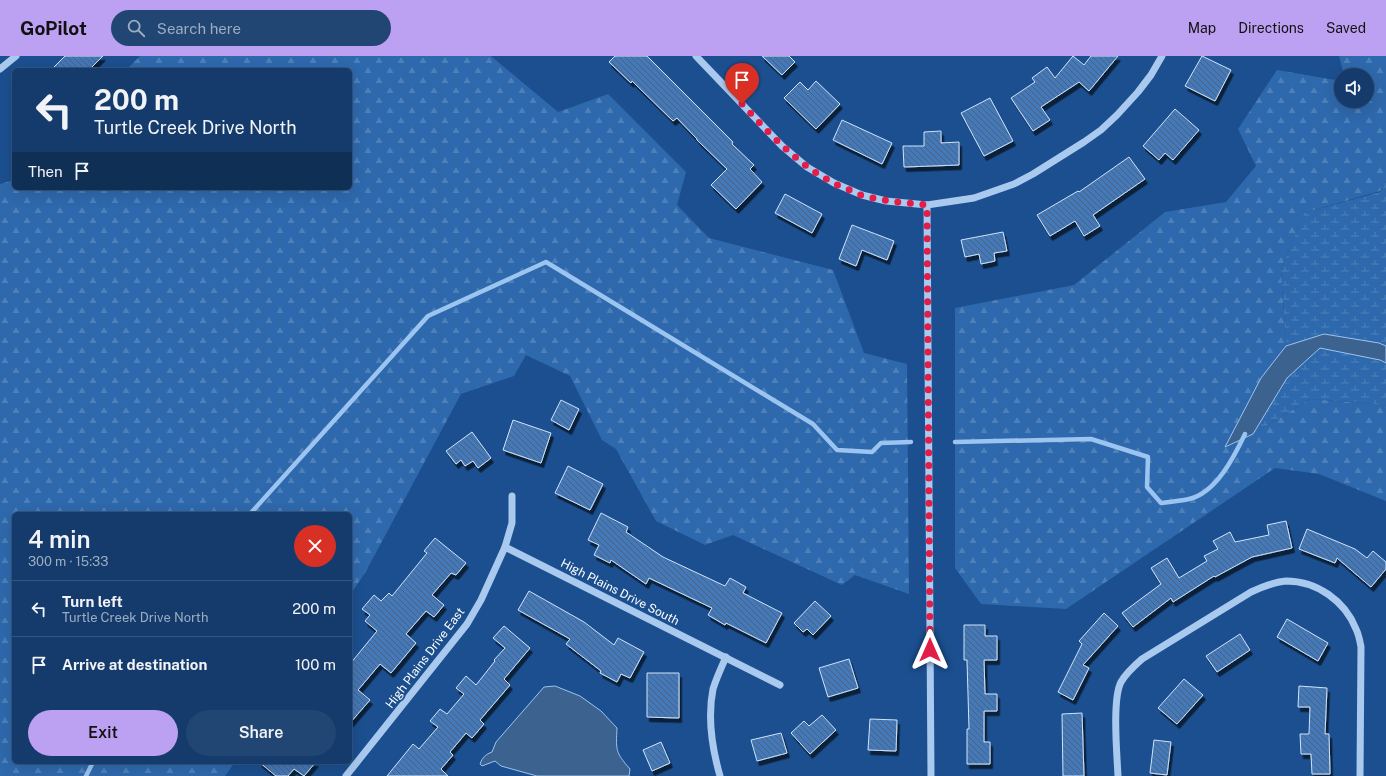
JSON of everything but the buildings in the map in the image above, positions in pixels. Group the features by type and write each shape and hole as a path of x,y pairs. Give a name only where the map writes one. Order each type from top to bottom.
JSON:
{"street":[{"path":"0,69 16,56"},
{"path":"696,56 782,146 807,166 834,183 862,195 886,201 927,205 974,198 1014,184 1033,174 1084,142 1101,130 1138,92 1162,56"},
{"path":"927,205 931,776"},
{"name":"High Plains Drive East","path":"346,776 467,624 481,600 505,547 512,523 512,496"},
{"name":"High Plains Drive South","path":"505,547 780,685"},
{"path":"1118,776 1116,701 1120,684 1128,672 1142,659 1251,592 1268,585 1286,581 1304,583 1320,589 1335,599 1347,612 1357,630 1361,648 1360,776"},
{"path":"720,776 711,738 710,710 713,688 726,657"}],"green space":[{"path":"140,56 491,56 558,112 608,94 686,172 677,205 709,238 833,270 864,353 907,364 909,594 855,575 842,585 733,535 705,545 656,521 616,449 602,440 570,376 526,355 514,376 461,394 365,573 352,592 352,512 12,512 12,764 234,764 225,776 0,776 0,184 12,181 12,190 352,190 352,68 128,68"},
{"path":"1339,56 1386,56 1386,182 1380,191 1304,213 1281,269 1286,346 1261,378 1226,447 1253,434 1310,399 1376,404 1386,408 1386,501 1319,474 1275,468 1066,609 981,604 955,568 955,308 1074,285 1165,212 1226,202 1256,166 1238,129 1277,70 1334,80 1334,108 1374,108 1374,68 1342,68"},
{"path":"1386,182 1386,346 1379,343 1324,334 1286,346 1281,269 1304,213 1380,192"},
{"path":"1320,348 1380,360 1386,363 1386,408 1376,404 1310,399 1253,434 1287,378"}],"shaded area":[{"path":"1324,334 1379,343 1386,346 1386,363 1380,360 1320,348 1287,378 1253,434 1225,447 1261,378 1286,346"},
{"path":"555,686 580,696 601,711 617,728 616,741 619,754 630,769 629,776 537,776 501,766 495,761 482,766 480,764 484,756 492,752 496,742 544,687"}],"waterway":[{"path":"252,512 428,316 546,262 813,424 837,450 872,452 881,443 911,442"},
{"path":"955,442 1091,439 1148,457 1147,487 1161,503 1189,499 1208,490 1230,463 1245,434"},
{"path":"86,776 92,764"}],"route":[{"path":"742,104 782,146 807,166 834,183 862,195 886,201 927,205 930,650"}]}
